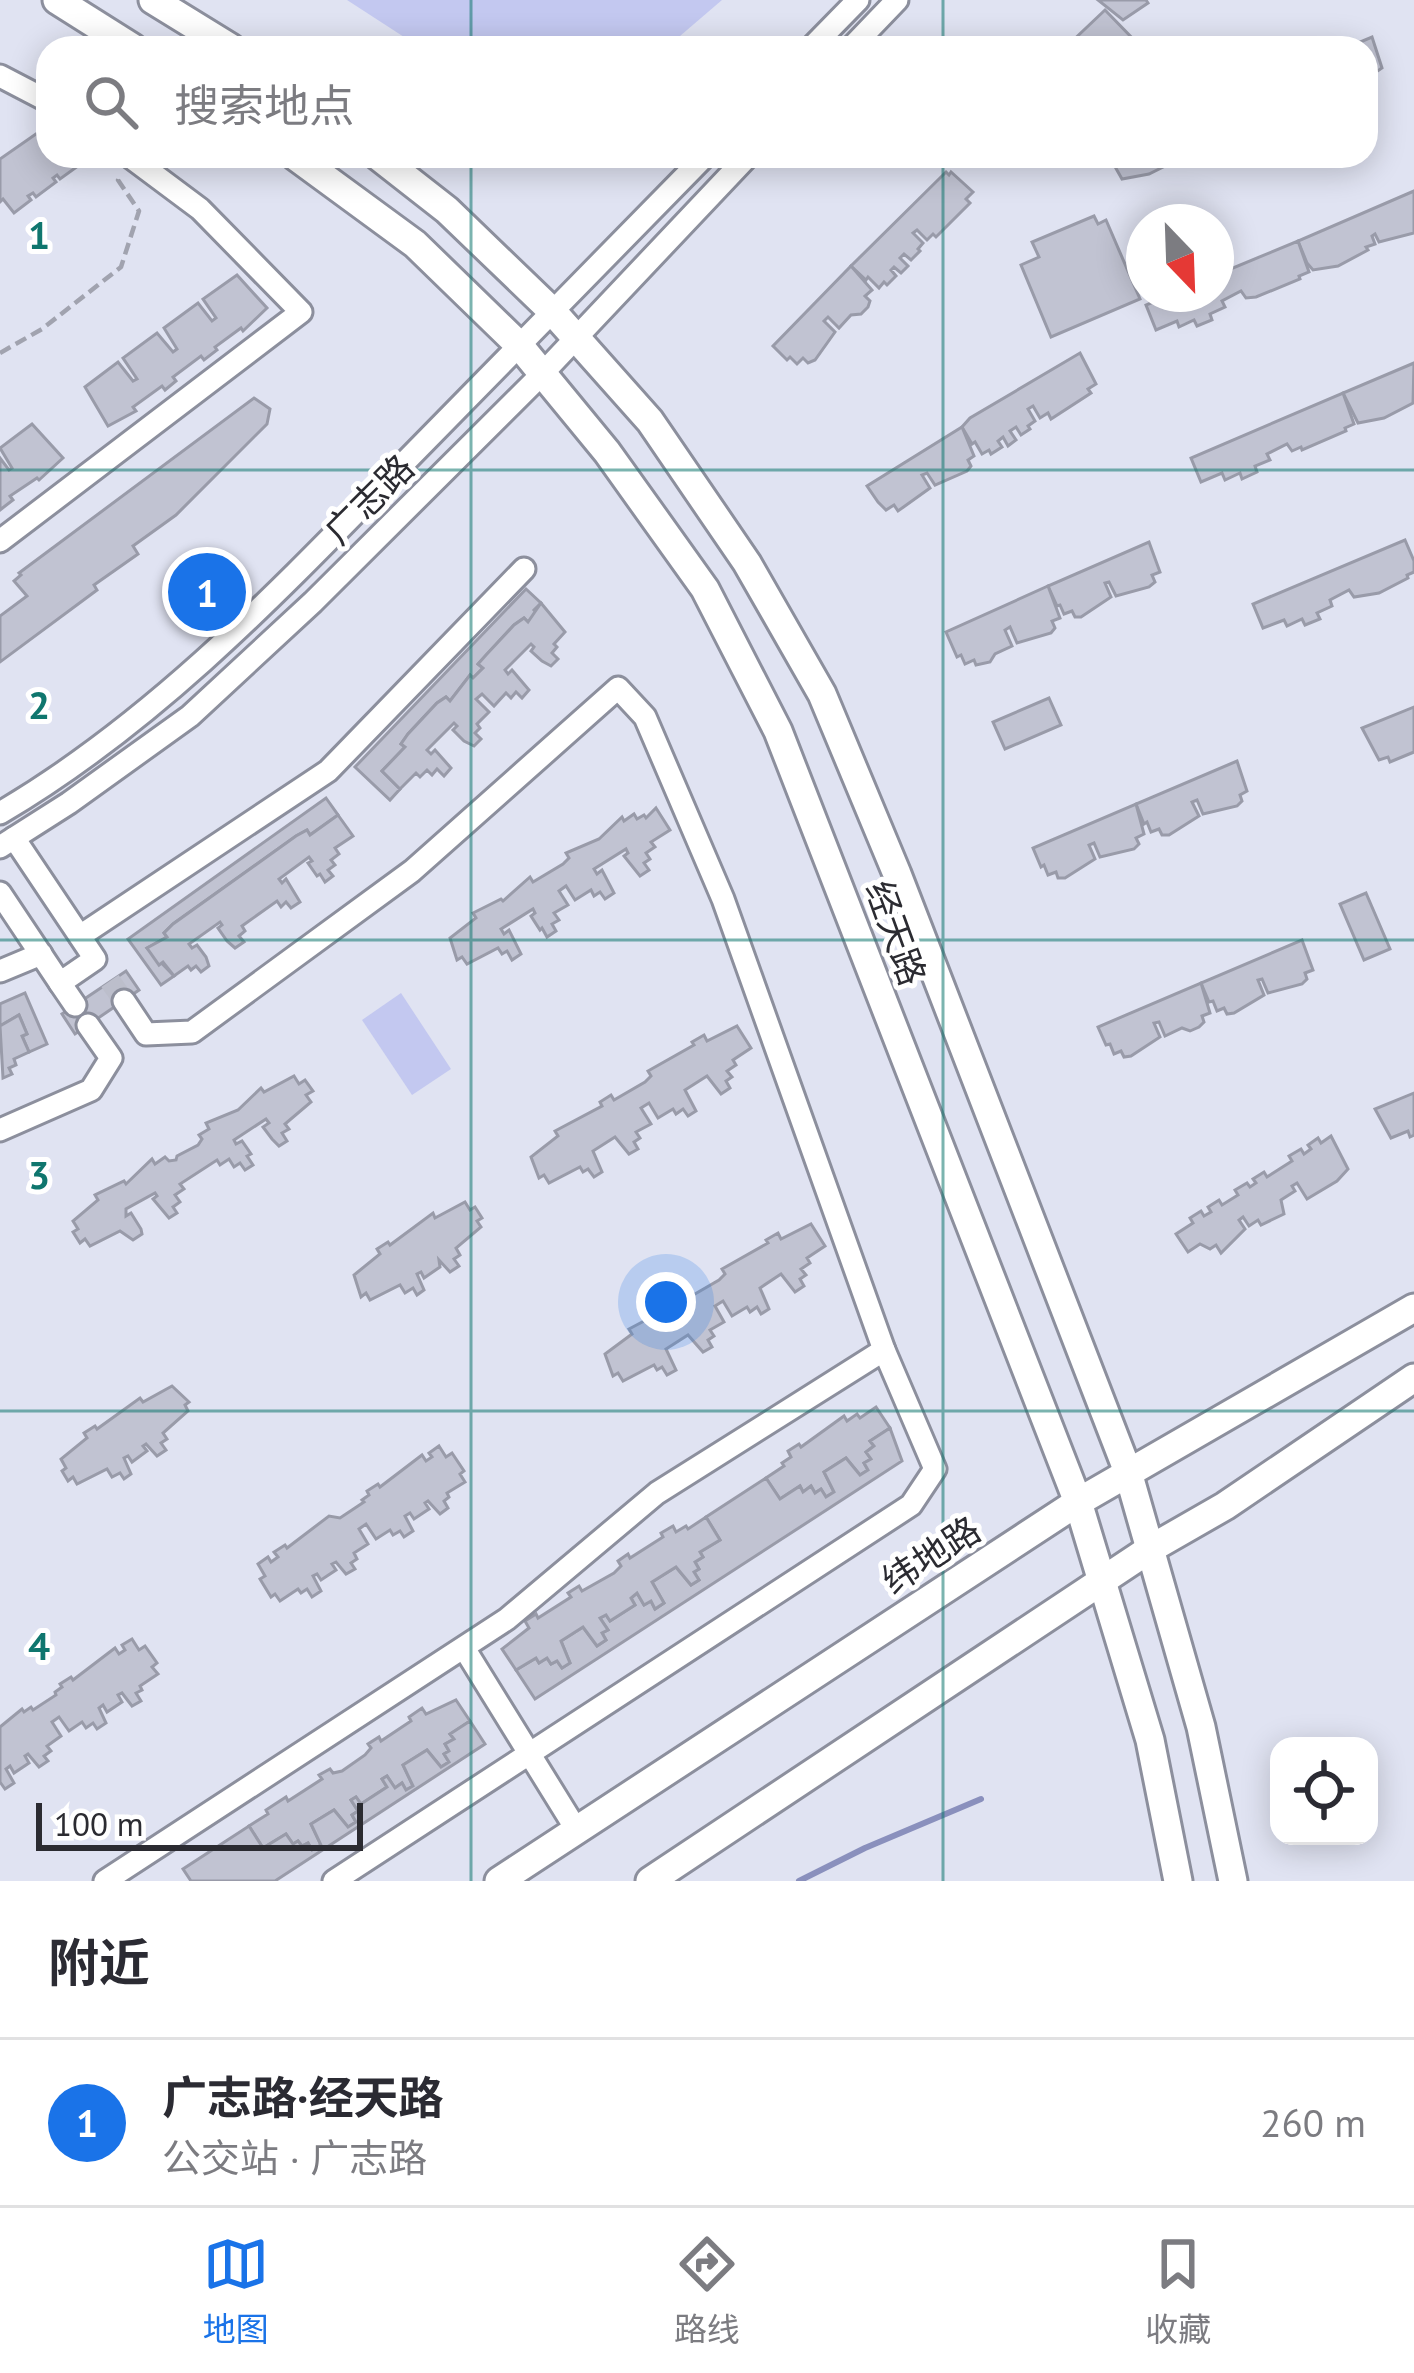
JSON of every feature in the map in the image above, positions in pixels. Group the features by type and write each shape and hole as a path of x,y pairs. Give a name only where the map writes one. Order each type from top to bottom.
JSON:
{"main road":[{"path":"57,0 114,36"},
{"path":"154,0 212,36"},
{"name":"经天路","path":"312,168 416,244 518,345 607,452 705,589 778,731 1078,1502 1150,1740 1178,1881"},
{"name":"经天路","path":"393,168 447,210 553,312 650,421 747,562 822,694 906,896 1128,1472 1201,1727 1233,1881"},
{"name":"纬地路","path":"499,1881 1078,1502 1414,1308"},
{"path":"650,1881 1414,1378"}],"street":[{"path":"823,36 858,0"},
{"path":"862,36 897,0"},
{"path":"0,76 36,95"},
{"path":"0,541 301,312 200,208 136,168"},
{"name":"广志路","path":"0,813 59,778 172,689 286,585 693,168"},
{"name":"广志路","path":"7,842 70,803 190,716 313,602 541,374 737,168"},
{"path":"80,936 328,771 524,569"},
{"path":"0,1130 91,1090 111,1058 146,1034 192,1032 412,871 618,688 645,717 723,899 884,1350 935,1469 910,1505 334,1881"},
{"path":"7,842 110,981"},
{"path":"0,893 75,1005"},
{"path":"0,971 40,954"},
{"path":"60,983 95,959"},
{"path":"124,1001 146,1034"},
{"path":"88,1025 111,1058"},
{"path":"105,1881 507,1619 657,1493 884,1350"},
{"path":"464,1648 576,1829"}],"path":[{"path":"0,353 42,329 121,267 140,211 118,180 123,168"}],"shaded area":[{"path":"347,0 722,0 680,36 402,36"},
{"path":"401,993 451,1069 412,1095 362,1020"}],"building":[{"path":"1098,0 1146,0 1148,3 1123,20"},
{"path":"1105,10 1130,36 1078,36"},
{"path":"36,134 36,168 75,168 60,179 57,175 56,182 36,197 28,196 31,200 14,213 3,199 0,202 0,159"},
{"path":"1116,168 1161,168 1149,174 1122,179"},
{"path":"946,172 973,192 966,199 970,203 936,237 933,234 927,240 917,230 913,233 923,243 920,251 911,260 904,254 900,258 908,266 901,273 894,267 896,276 887,285 884,282 879,288 868,277 866,280 851,266"},
{"path":"1414,191 1414,233 1379,242 1375,234 1375,244 1338,266 1313,270 1307,263 1298,241"},
{"path":"1094,216 1098,224 1106,220 1126,266 1126,305 1051,337 1021,265 1039,257 1032,242"},
{"path":"1298,241 1309,272 1246,298 1241,291 1234,295 1234,268"},
{"path":"851,266 872,290 865,296 868,307 839,328 828,317 824,321 835,332 815,360 808,363 803,358 797,364 790,357 787,360 773,346"},
{"path":"237,275 267,308 204,360 201,356 173,377 176,381 165,390 162,386 133,407 136,411 108,426 85,387 118,362 133,381 137,379 123,358 157,333 173,352 177,349 164,328 198,303 212,321 216,318 203,299"},
{"path":"1149,312 1214,312 1212,320 1197,326 1194,320 1179,327 1177,321 1156,330"},
{"path":"1080,353 1096,384 1088,389 1091,393 1051,419 1048,413 1040,418 1033,406 1028,409 1035,421 1030,429 1021,435 1016,427 1010,431 1016,440 1008,446 1003,437 998,441 1002,447 991,454 989,450 982,454 972,444 962,427 970,418"},
{"path":"1414,363 1413,403 1384,418 1358,423 1343,393"},
{"path":"1343,393 1354,424 1346,431 1302,450 1292,451 1287,444 1267,454 1270,460 1242,479 1240,473 1225,480 1222,473 1201,482 1191,458"},
{"path":"254,398 270,409 267,424 176,515 133,546 138,554 0,662 0,616 27,596 14,581 19,573"},
{"path":"32,424 63,458 39,480 10,496 13,500 0,510 0,458 12,468 0,448"},
{"path":"962,427 974,456 968,460 967,471 935,485 927,473 922,475 930,488 898,511 894,505 886,510 878,502 867,486"},
{"path":"1405,540 1414,561 1414,572 1408,578 1379,593 1354,597 1349,590 1317,613 1320,619 1305,625 1302,619 1287,626 1284,620 1263,628 1253,604"},
{"path":"1149,542 1160,572 1152,575 1155,582 1149,587 1116,596 1109,582 1105,583 1111,597 1081,617 1072,611 1064,614 1057,606 1048,586"},
{"path":"1048,586 1060,618 1052,621 1051,633 1017,643 1010,627 1005,630 1012,646 990,662 965,664 961,655 957,657 946,632"},
{"path":"526,589 541,603 534,610 537,613 528,622 524,618 514,625 478,664 483,668 473,678 470,675 450,701 446,697 437,703 382,771 400,789 390,800 355,767"},
{"path":"541,603 565,632 554,644 552,653 558,659 551,666 542,661 531,651 531,644 505,670 508,674 512,670 529,690 522,698 516,692 511,698 506,693 494,706 482,694 476,699 489,712 477,724 480,728 475,733 481,739 474,746 464,741 453,730 454,723 427,750 431,754 435,750 451,768 444,776 437,769 432,775 427,770 420,777 416,773 400,789 382,771 405,747 401,744 408,734 437,703 446,697 450,701 470,675 473,678 483,668 478,664 486,655 514,625 524,618 528,622"},
{"path":"1049,698 1061,725 1005,749 993,722"},
{"path":"1414,707 1414,752 1390,762 1388,757 1379,760 1362,728"},
{"path":"1237,761 1247,791 1240,795 1237,806 1203,814 1197,800 1192,802 1199,816 1169,835 1162,835 1159,829 1151,832 1144,824 1136,804"},
{"path":"326,798 338,815 310,835 307,830 296,836 147,948 174,976 161,985 128,939"},
{"path":"1136,804 1144,834 1136,838 1139,844 1134,849 1100,857 1094,843 1089,845 1095,859 1065,878 1058,878 1056,872 1048,875 1041,867 1033,848"},
{"path":"656,808 670,830 651,842 655,847 646,853 650,859 644,863 649,870 640,876 624,856 626,849 594,869 597,874 602,870 614,893 605,899 591,890 575,900 566,886 559,891 568,905 554,913 559,920 552,924 556,931 547,937 531,916 533,909 501,929 504,934 509,930 521,954 512,960 498,948 467,964 462,957 457,960 450,938 476,918 473,913 503,901 530,877 533,882 563,864 569,858 566,853 599,839 622,817 624,821 634,814 637,819 646,818"},
{"path":"338,815 353,836 335,848 339,854 328,870 333,876 325,882 317,876 309,857 279,879 282,883 286,879 300,902 291,908 277,901 242,926 245,931 239,936 244,942 235,948 218,928 220,922 189,944 197,945 206,957 209,966 201,972 188,966 174,976 163,962 159,965 147,948 167,937 164,933 173,924 296,836 307,830 310,835"},
{"path":"1366,893 1390,949 1364,960 1340,904"},
{"path":"1302,940 1313,970 1305,973 1302,984 1268,993 1262,979 1258,980 1264,995 1234,1013 1227,1014 1224,1008 1217,1011 1213,1001 1209,1002 1201,983"},
{"path":"126,971 139,990 75,1034 62,1014"},
{"path":"1201,983 1210,1013 1202,1016 1199,1027 1165,1036 1159,1022 1154,1023 1160,1037 1131,1056 1124,1057 1121,1051 1114,1054 1110,1044 1106,1045 1098,1027"},
{"path":"25,993 47,1044 29,1052 19,1015 0,1026 0,1004"},
{"path":"19,1015 29,1052 14,1059 16,1065 9,1068 12,1074 3,1078 0,1026"},
{"path":"737,1026 751,1048 733,1060 736,1065 727,1071 732,1077 726,1081 730,1088 721,1094 707,1076 685,1090 696,1111 688,1116 683,1109 676,1114 673,1109 658,1118 649,1103 641,1108 651,1124 636,1132 638,1149 629,1154 615,1137 593,1151 602,1172 594,1177 580,1167 549,1183 544,1175 539,1178 531,1157 558,1136 555,1131 602,1106 600,1102 611,1095 614,1100 645,1082 651,1076 648,1071 704,1035 707,1041"},
{"path":"294,1076 299,1084 305,1080 313,1091 306,1095 311,1102 285,1124 289,1129 282,1133 287,1141 279,1146 272,1139 263,1127 269,1123 266,1119 234,1140 236,1144 242,1141 253,1165 245,1170 240,1163 234,1167 229,1159 220,1165 217,1160 180,1184 184,1189 175,1195 180,1202 173,1207 177,1213 169,1218 153,1199 155,1193 126,1209 126,1216 131,1213 141,1229 142,1234 133,1240 120,1231 90,1246 85,1239 80,1243 73,1221 98,1200 95,1195 126,1184 152,1159 155,1164 165,1157 176,1160 198,1145 199,1135 209,1129 206,1123 238,1110 261,1088 264,1092"},
{"path":"1414,1093 1414,1135 1410,1137 1408,1131 1391,1138 1375,1109"},
{"path":"1331,1136 1348,1169 1337,1181 1307,1199 1297,1183 1292,1186 1295,1191 1281,1200 1284,1214 1249,1226 1243,1217 1239,1220 1245,1229 1221,1253 1216,1245 1210,1249 1200,1244 1188,1252 1176,1234 1193,1223 1190,1218 1201,1211 1204,1216 1211,1212 1208,1207 1219,1200 1222,1205 1238,1195 1235,1190 1247,1183 1250,1187 1264,1172 1267,1177 1292,1161 1289,1156 1301,1149 1304,1154 1318,1138 1321,1143"},
{"path":"465,1202 482,1218 477,1221 481,1227 456,1248 460,1255 454,1259 459,1266 450,1272 439,1260 440,1267 424,1278 421,1272 417,1274 424,1290 417,1295 413,1288 405,1293 400,1285 370,1300 366,1293 361,1297 354,1275 380,1254 377,1249 390,1245 433,1213 435,1218"},
{"path":"811,1224 825,1246 807,1258 810,1263 801,1269 806,1275 800,1279 804,1286 795,1292 781,1274 760,1288 769,1309 761,1314 757,1307 750,1312 747,1307 732,1316 723,1301 715,1306 724,1322 710,1330 712,1347 703,1352 688,1335 666,1349 676,1370 667,1375 654,1365 623,1381 618,1373 613,1376 605,1354 632,1334 629,1329 676,1304 674,1300 685,1293 688,1298 719,1280 725,1274 722,1269 778,1233 781,1239"},
{"path":"172,1386 189,1402 185,1405 188,1411 163,1433 167,1439 161,1443 166,1450 157,1456 146,1444 147,1451 132,1462 124,1458 131,1474 124,1479 120,1473 112,1477 107,1469 77,1484 73,1477 68,1481 61,1459 87,1438 84,1433 140,1398 143,1402"},
{"path":"876,1407 890,1428 870,1441 874,1446 866,1452 871,1459 864,1463 868,1470 860,1475 846,1458 824,1472 834,1492 826,1497 821,1489 815,1493 811,1486 803,1492 800,1486 780,1499 766,1478 784,1466 791,1457 788,1451 844,1416 847,1421 857,1414 860,1418"},
{"path":"890,1428 902,1461 535,1699 516,1670 536,1658 539,1663 547,1658 551,1664 557,1661 562,1668 570,1663 561,1641 583,1627 597,1646 606,1640 602,1633 608,1630 600,1618 606,1615 610,1621 635,1605 631,1598 637,1593 644,1605 651,1601 655,1609 664,1603 652,1582 676,1567 691,1585 699,1580 694,1572 699,1569 695,1562 703,1557 700,1552 720,1540 706,1517 766,1478 780,1499 800,1486 803,1492 811,1486 815,1493 821,1489 826,1497 834,1492 824,1472 846,1458 860,1475 868,1470 864,1463 871,1459 866,1452 874,1446 870,1441"},
{"path":"439,1446 446,1457 452,1453 464,1471 460,1474 465,1482 447,1493 448,1508 440,1514 428,1501 429,1509 414,1519 410,1513 405,1516 413,1531 404,1537 390,1530 376,1539 366,1524 359,1529 368,1544 354,1553 357,1559 351,1563 355,1569 346,1574 336,1562 332,1564 336,1570 321,1580 313,1576 321,1591 312,1597 307,1589 301,1593 298,1589 280,1601 275,1594 271,1597 260,1579 265,1576 258,1564 268,1557 271,1562 278,1557 274,1552 287,1548 329,1516 340,1518 364,1502 367,1491 380,1487 422,1455 426,1461"},
{"path":"706,1517 720,1540 700,1552 703,1557 695,1562 699,1569 694,1572 699,1580 691,1585 676,1567 652,1582 664,1603 655,1609 651,1601 644,1605 637,1593 631,1598 635,1605 610,1621 606,1615 600,1618 608,1630 602,1633 606,1640 597,1646 583,1627 561,1641 570,1663 562,1668 557,1661 551,1664 547,1658 539,1663 536,1658 516,1670 502,1649 529,1628 525,1621 571,1597 568,1593 579,1586 582,1591 614,1573 621,1566 618,1561 663,1537 661,1533 673,1526 676,1532 688,1529"},
{"path":"132,1639 139,1650 145,1646 157,1663 152,1667 158,1674 136,1693 141,1701 132,1706 122,1693 118,1695 122,1702 107,1712 103,1705 99,1708 106,1723 97,1729 93,1723 86,1728 82,1722 69,1731 59,1717 52,1722 61,1736 47,1746 51,1751 44,1756 48,1761 39,1767 28,1754 29,1763 14,1773 10,1766 6,1769 14,1783 5,1789 0,1782 0,1727 22,1709 33,1710 56,1695 60,1684 73,1680 115,1648 119,1654 125,1650 122,1645"},
{"path":"456,1700 470,1721 450,1734 454,1739 445,1744 449,1751 444,1754 449,1762 441,1767 427,1750 403,1765 413,1786 406,1790 402,1783 395,1788 387,1776 382,1779 387,1787 361,1804 356,1797 351,1800 358,1811 352,1815 356,1822 348,1827 334,1810 311,1824 321,1845 312,1850 308,1843 293,1844 286,1834 263,1848 249,1826 268,1814 266,1810 286,1797 288,1801 330,1769 342,1771 365,1755 371,1748 368,1744 411,1721 409,1717 422,1708 426,1714"},
{"path":"470,1721 485,1744 275,1881 191,1881 183,1869 249,1826 263,1848 286,1834 293,1844 308,1843 312,1850 321,1845 311,1824 334,1810 348,1827 356,1822 352,1815 358,1811 351,1800 356,1797 361,1804 387,1787 382,1779 387,1776 395,1788 402,1783 406,1790 413,1786 403,1765 427,1750 441,1767 449,1762 444,1754 449,1751 445,1744 454,1739 450,1734"}],"waterway":[{"path":"799,1881 981,1799"}],"tunnel":[{"path":"110,981 124,1001"}],"place":[{"name":"广志路·经天路","path":"207,592"}]}
